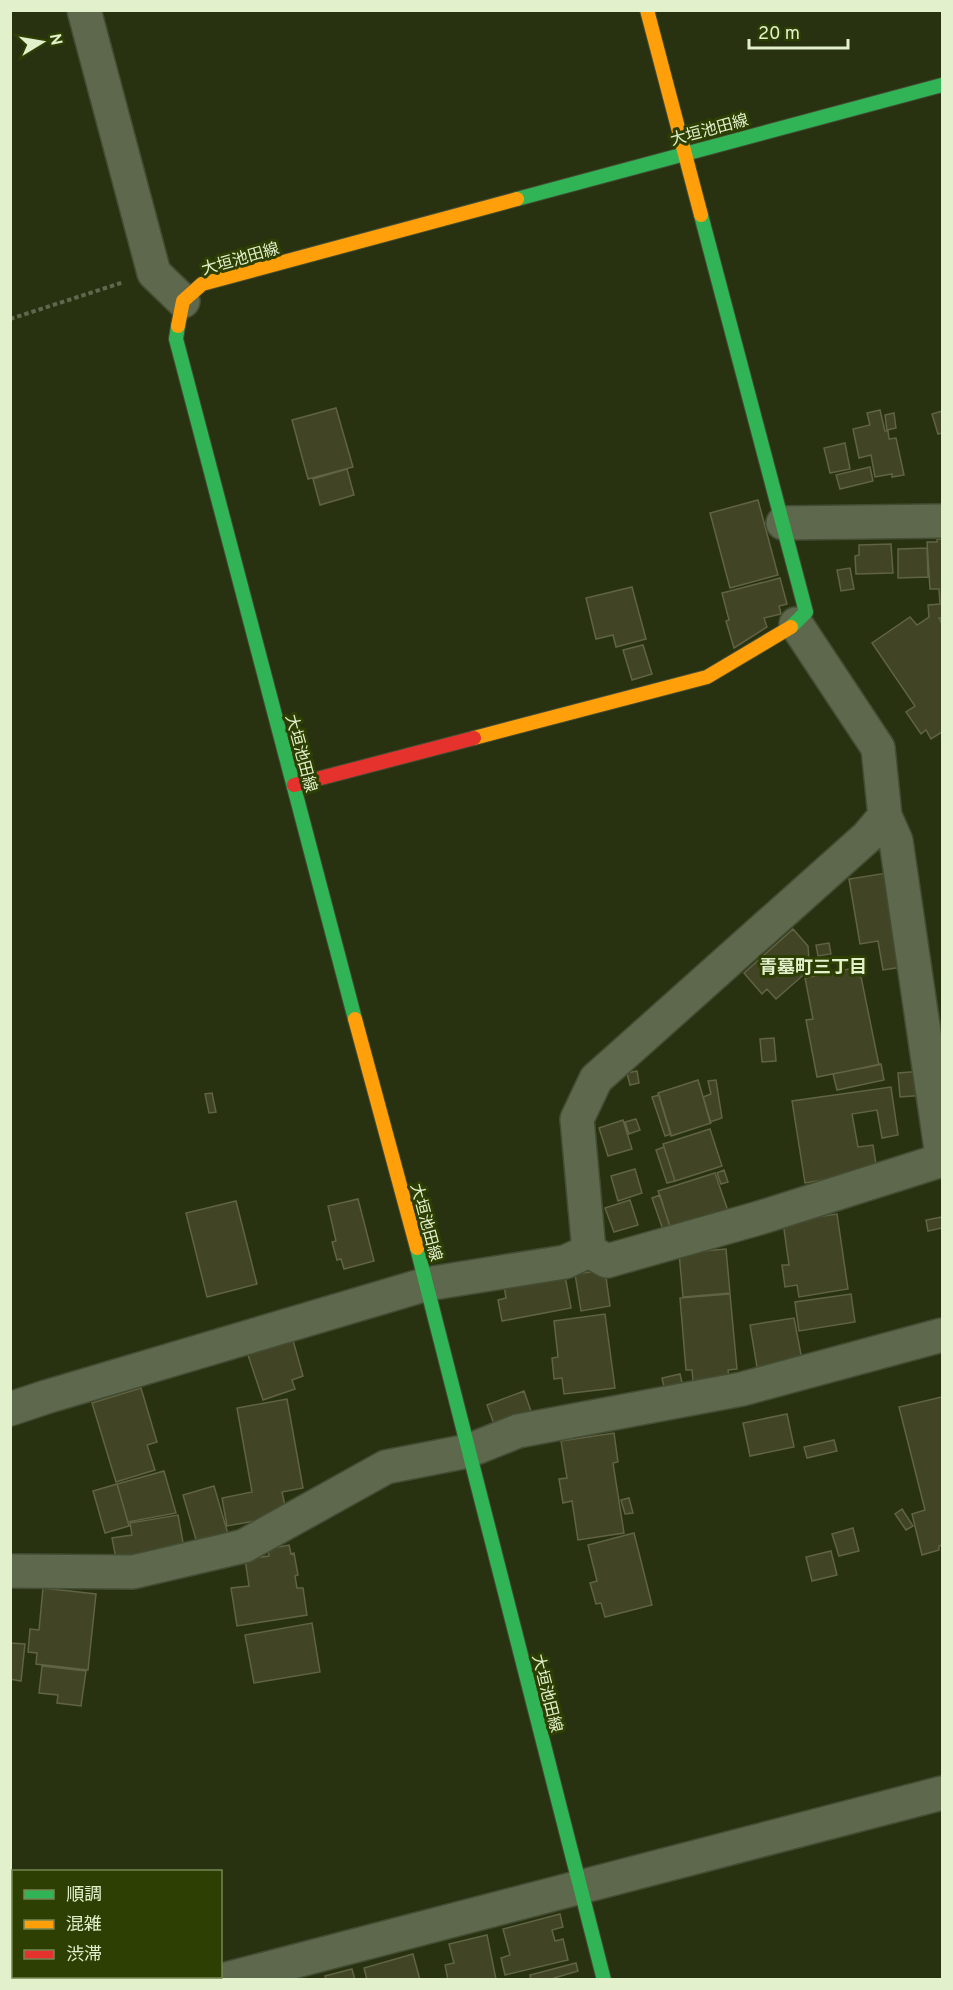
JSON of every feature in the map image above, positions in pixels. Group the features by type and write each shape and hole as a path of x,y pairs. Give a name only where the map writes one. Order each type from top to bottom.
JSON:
{"main road":[{"path":"294,785 707,677 796,624 806,612 647,10"},
{"name":"大垣池田線","path":"604,1980 427,1284 176,339 183,301 202,284 942,85"}],"street":[{"path":"84,10 154,273 183,301"},
{"path":"783,523 942,521"},
{"path":"796,624 878,748 885,816 896,841 942,1156"},
{"path":"589,1251 577,1119 596,1079 858,845 885,816"},
{"path":"589,1251 607,1261 759,1218 942,1161"},
{"path":"10,1409 46,1396 427,1284 565,1262 589,1251"},
{"path":"10,1571 133,1572 244,1546 386,1467 468,1451 518,1431 742,1389 942,1335"},
{"path":"223,1980 304,1969 580,1888 942,1793"}],"path":[{"path":"10,319 154,273"}],"building":[{"path":"336,408 353,467 308,479 292,420"},
{"path":"880,410 889,439 896,438 904,475 892,477 892,474 875,477 871,455 859,458 853,429 870,425 867,413"},
{"path":"942,411 942,433 938,434 932,414"},
{"path":"894,413 896,428 887,430 885,415"},
{"path":"845,443 850,469 830,473 824,448"},
{"path":"870,467 873,481 840,489 836,475"},
{"path":"347,469 354,495 320,505 313,479"},
{"path":"758,500 778,575 730,588 710,513"},
{"path":"937,539 942,539 942,618 939,618 942,624 942,732 931,739 926,730 921,734 906,712 915,706 872,643 910,617 917,625 929,617 928,605 940,604 939,589 930,589 927,542 937,542"},
{"path":"891,544 893,573 856,574 855,556 859,555 859,545"},
{"path":"927,548 928,577 898,578 898,549"},
{"path":"850,568 854,589 841,591 837,570"},
{"path":"780,578 787,604 779,606 781,614 764,618 767,627 734,648 726,621 729,620 722,593"},
{"path":"632,587 646,639 616,647 613,635 596,639 586,598"},
{"path":"643,645 652,674 632,680 623,650"},
{"path":"893,872 909,966 883,970 878,941 860,944 849,879"},
{"path":"793,929 808,946 809,959 804,964 809,970 776,999 767,989 762,994 744,973"},
{"path":"829,943 831,954 818,956 816,945"},
{"path":"859,967 879,1065 817,1077 806,1020 813,1019 805,978"},
{"path":"774,1038 776,1061 762,1062 760,1039"},
{"path":"881,1064 884,1080 837,1090 833,1074"},
{"path":"637,1071 639,1083 630,1085 627,1073"},
{"path":"924,1071 926,1095 900,1097 898,1073"},
{"path":"698,1080 711,1123 671,1136 658,1093"},
{"path":"716,1080 722,1118 710,1122 703,1097 711,1094 708,1081"},
{"path":"891,1087 898,1135 882,1138 877,1110 852,1114 858,1147 873,1145 877,1171 805,1183 792,1101"},
{"path":"212,1093 216,1112 209,1113 205,1094"},
{"path":"659,1095 671,1134 665,1136 652,1097"},
{"path":"636,1119 640,1130 629,1134 625,1122"},
{"path":"623,1120 632,1149 608,1156 599,1128"},
{"path":"710,1129 722,1166 675,1181 663,1144"},
{"path":"664,1147 675,1181 667,1183 656,1150"},
{"path":"635,1169 642,1193 618,1201 611,1176"},
{"path":"724,1170 728,1182 721,1184 717,1173"},
{"path":"715,1173 728,1211 671,1229 658,1191"},
{"path":"660,1195 670,1227 663,1230 652,1198"},
{"path":"358,1199 374,1261 344,1269 341,1259 337,1260 332,1242 336,1241 328,1206"},
{"path":"630,1200 638,1225 614,1232 605,1208"},
{"path":"236,1201 257,1284 207,1297 186,1213"},
{"path":"837,1214 848,1289 799,1297 797,1285 785,1287 782,1265 789,1265 783,1222"},
{"path":"942,1217 942,1228 928,1231 926,1220"},
{"path":"726,1249 730,1293 683,1297 679,1253"},
{"path":"605,1270 610,1306 581,1311 575,1274"},
{"path":"565,1276 571,1308 502,1321 498,1300 506,1298 504,1286"},
{"path":"730,1294 737,1369 728,1370 729,1378 693,1381 692,1370 686,1370 680,1298"},
{"path":"851,1294 855,1322 799,1331 795,1302"},
{"path":"605,1314 615,1388 564,1394 562,1378 554,1379 552,1358 558,1357 554,1321"},
{"path":"794,1318 802,1360 757,1367 750,1325"},
{"path":"291,1333 303,1376 292,1380 295,1389 263,1400 246,1349"},
{"path":"680,1374 683,1387 665,1391 662,1378"},
{"path":"141,1388 157,1442 147,1445 155,1470 116,1482 92,1403"},
{"path":"524,1391 532,1414 495,1427 487,1405"},
{"path":"942,1397 942,1545 939,1546 939,1550 922,1555 912,1514 925,1510 899,1407"},
{"path":"287,1399 303,1488 282,1492 287,1515 227,1526 222,1498 252,1492 237,1408"},
{"path":"787,1414 794,1447 750,1456 743,1423"},
{"path":"614,1433 618,1462 613,1463 624,1533 578,1540 572,1501 563,1503 559,1479 567,1478 561,1441"},
{"path":"834,1440 837,1451 807,1458 804,1447"},
{"path":"164,1471 176,1513 128,1522 117,1484"},
{"path":"117,1484 129,1526 105,1533 93,1491"},
{"path":"214,1486 228,1534 197,1543 183,1495"},
{"path":"629,1498 633,1513 625,1514 621,1500"},
{"path":"902,1509 913,1526 906,1530 895,1514"},
{"path":"178,1515 184,1548 116,1559 112,1538 132,1535 130,1523"},
{"path":"853,1528 859,1551 839,1556 832,1534"},
{"path":"634,1533 652,1605 605,1617 601,1603 596,1604 590,1583 597,1581 588,1545"},
{"path":"289,1545 291,1554 294,1553 298,1575 295,1576 297,1588 303,1588 307,1615 237,1626 231,1588 249,1586 245,1559 269,1556 268,1549"},
{"path":"831,1551 837,1575 812,1581 806,1557"},
{"path":"43,1588 96,1594 88,1670 36,1664 37,1653 28,1652 30,1629 39,1630"},
{"path":"312,1623 320,1672 254,1683 245,1635"},
{"path":"10,1643 25,1644 21,1681 10,1679"},
{"path":"42,1666 86,1671 81,1706 57,1703 58,1695 39,1693"},
{"path":"560,1914 563,1927 552,1930 555,1941 563,1939 568,1960 505,1975 501,1958 510,1955 503,1929"},
{"path":"487,1935 496,1979 448,1980 445,1965 454,1963 449,1944"},
{"path":"413,1954 420,1980 367,1980 364,1968"},
{"path":"576,1963 578,1971 554,1978 555,1980 531,1980 530,1975"},
{"path":"352,1969 355,1980 326,1980 325,1976"}],"traffic: fast":[{"path":"517,199 942,85"},
{"path":"701,215 806,612 791,627"},
{"path":"178,326 176,339 355,1019"},
{"path":"417,1248 604,1980"}],"traffic: slow":[{"path":"647,10 701,215"},
{"path":"178,326 183,301 202,284 517,199"},
{"path":"474,738 707,677 791,627"},
{"path":"355,1019 417,1248"}],"traffic: jam":[{"path":"294,785 474,738"}],"district":[{"name":"青墓町三丁目","path":"813,967"}]}
